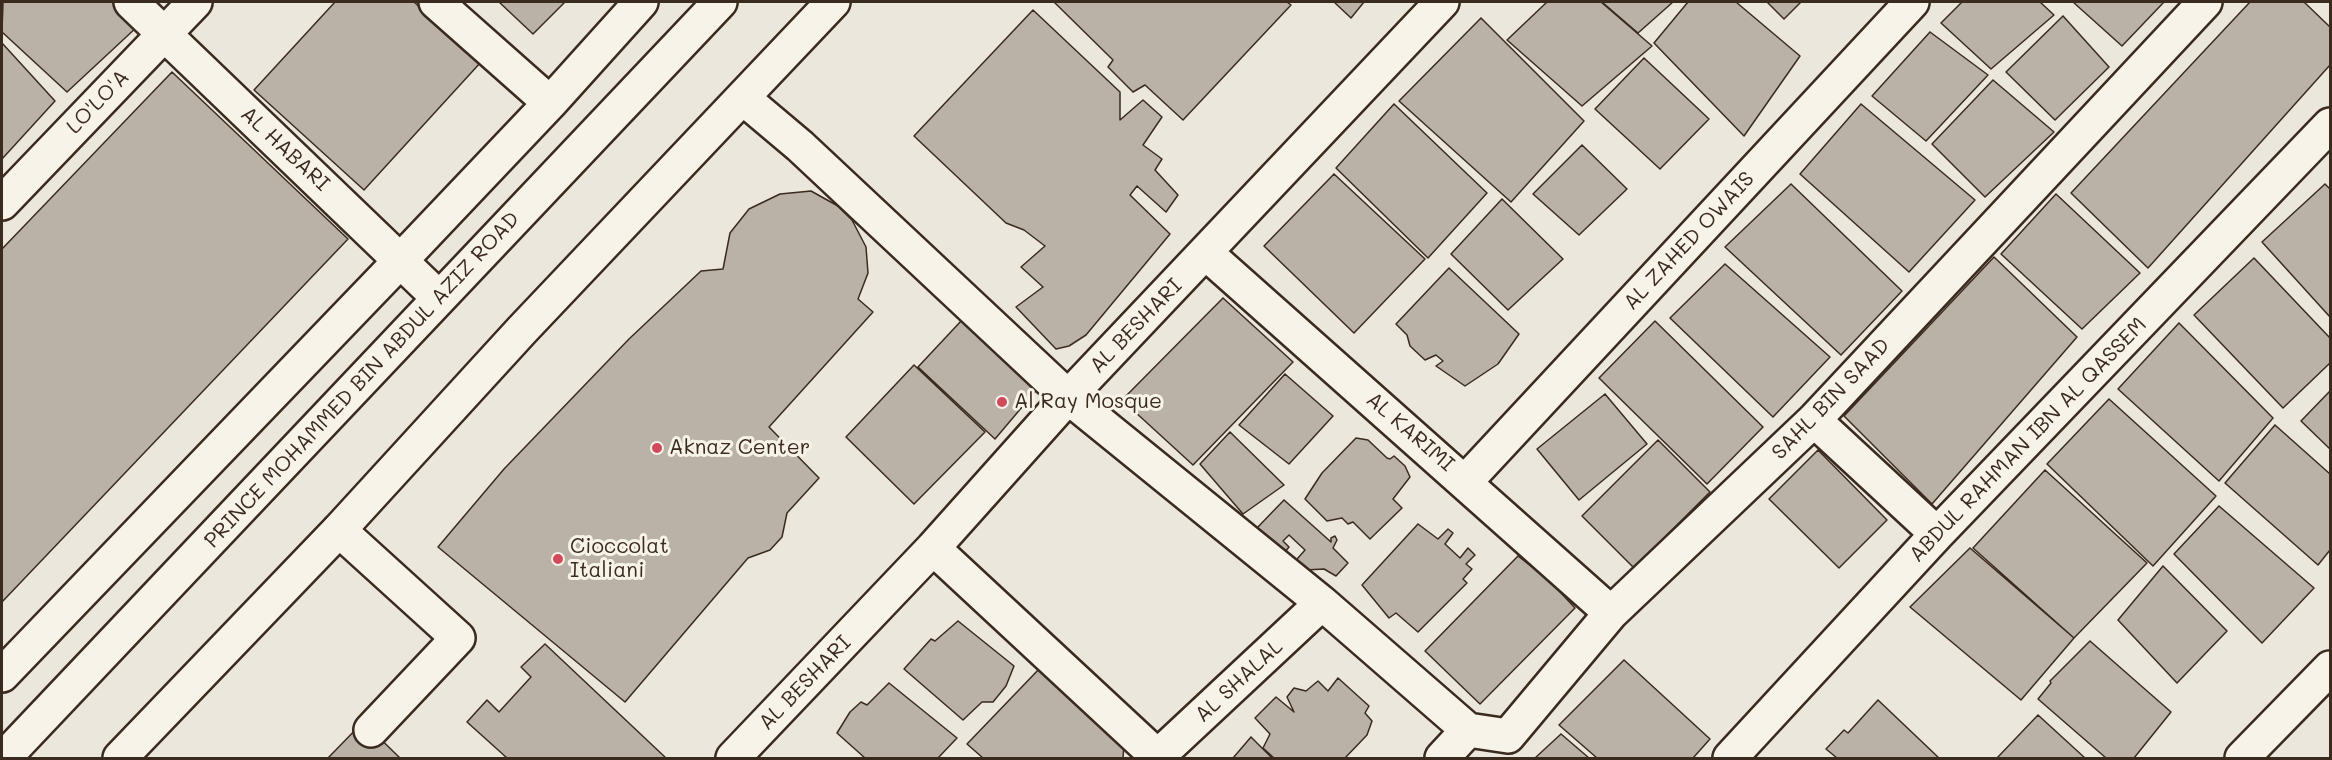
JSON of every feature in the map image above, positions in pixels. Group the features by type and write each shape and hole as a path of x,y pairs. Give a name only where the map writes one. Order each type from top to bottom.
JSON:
{"street":[{"name":"AL HABARI","path":"131,2 438,297"},
{"name":"LO'LO'A","path":"2,203 195,2"},
{"path":"436,2 550,103"},
{"path":"2,675 401,260 550,103 641,2"},
{"path":"120,759 339,530 530,321 833,2"},
{"name":"AL BESHARI","path":"733,759 933,548 1068,397 1442,2"},
{"name":"AL ZAHED OWAIS","path":"1466,481 1912,2"},
{"name":"SAHL BIN SAAD","path":"1468,730 1508,736 1611,613 1814,420 2205,2"},
{"name":"PRINCE MOHAMMED BIN ABDUL AZIZ ROAD","path":"4,759 714,3"},
{"path":"743,98 800,146 1068,397 1322,603 1468,730 1442,759"},
{"name":"ABDUL RAHMAN IBN AL QASSEM","path":"1730,759 1937,534 2331,125"},
{"name":"AL KARIMI","path":"1206,253 1466,481 1611,613"},
{"path":"1814,420 1937,534"},
{"path":"339,530 458,638 371,730"},
{"path":"933,548 1157,758"},
{"name":"AL SHALAL","path":"1157,758 1322,603"},
{"path":"2242,759 2331,668"}],"building":[{"path":"3,2 112,2 138,26 67,92 2,32"},
{"path":"335,2 414,2 481,62 364,190 254,90"},
{"path":"499,2 565,2 533,34"},
{"path":"1054,2 1287,2 1291,5 1183,120 1145,85 1133,92 1108,67 1113,60"},
{"path":"1334,2 1364,2 1351,18"},
{"path":"1547,2 1601,2 1652,46 1582,106 1507,40"},
{"path":"1602,2 1673,2 1638,33"},
{"path":"1688,2 1736,2 1800,56 1744,136 1654,43"},
{"path":"1767,2 1801,2 1784,19"},
{"path":"1962,2 2040,2 2054,15 1991,69 1941,23"},
{"path":"2073,2 2164,2 2122,46"},
{"path":"2250,2 2304,2 2330,27 2330,65 2148,268 2071,193"},
{"path":"1033,10 1120,92 1120,120 1143,100 1162,117 1143,145 1162,159 1155,170 1178,195 1166,212 1137,186 1130,195 1170,234 1086,335 1069,346 1056,349 1016,307 1043,287 1021,267 1045,246 1024,230 1006,223 914,136"},
{"path":"2063,16 2109,67 2055,120 2006,72"},
{"path":"1481,18 1584,121 1511,202 1399,101"},
{"path":"1930,32 1988,75 1926,141 1872,96"},
{"path":"2,43 55,101 2,159"},
{"path":"1644,58 1709,119 1660,169 1595,109"},
{"path":"172,72 348,239 2,602 2,249"},
{"path":"1993,80 2054,132 1985,197 1932,144"},
{"path":"1394,104 1487,193 1428,258 1336,168"},
{"path":"1861,104 1975,200 1909,272 1800,174"},
{"path":"1582,145 1627,189 1579,235 1533,194"},
{"path":"1334,174 1425,259 1354,333 1264,246"},
{"path":"1791,184 1902,291 1841,355 1725,247"},
{"path":"2325,184 2330,189 2330,317 2262,242"},
{"name":"Aknaz Center","path":"811,191 838,206 852,220 866,247 868,273 858,299 873,312 769,427 819,478 787,513 782,537 770,550 748,558 625,702 438,547 504,469 629,339 701,271 723,269 730,233 749,209 780,194"},
{"path":"2056,194 2140,273 2082,329 2001,254"},
{"path":"1502,199 1563,259 1508,310 1451,254"},
{"path":"1994,257 2077,337 1932,504 1844,416"},
{"path":"2254,258 2330,338 2330,363 2283,408 2194,315"},
{"path":"1725,264 1830,357 1773,417 1670,318"},
{"path":"1449,268 1519,334 1498,364 1465,386 1436,366 1443,361 1436,355 1425,360 1410,346 1407,335 1396,324"},
{"path":"1223,298 1293,362 1193,465 1122,400"},
{"path":"962,320 1039,387 995,439 918,367"},
{"path":"1655,321 1763,427 1707,484 1599,378"},
{"path":"2179,323 2273,418 2219,481 2118,389"},
{"path":"914,365 985,432 914,504 846,437"},
{"path":"1285,374 1333,416 1289,464 1239,425"},
{"path":"2330,391 2330,449 2301,421"},
{"path":"1605,394 1647,444 1579,500 1537,449"},
{"path":"2109,399 2216,496 2153,566 2047,464"},
{"path":"2275,425 2330,474 2330,550 2318,565 2225,483"},
{"path":"1230,432 1284,485 1243,514 1200,464"},
{"path":"1356,438 1368,440 1387,458 1394,456 1405,466 1410,477 1393,499 1402,508 1370,539 1353,522 1348,524 1342,518 1327,521 1305,499 1322,473"},
{"path":"1658,440 1710,492 1634,568 1582,516"},
{"path":"1818,450 1887,520 1839,568 1769,499"},
{"path":"2045,470 2147,563 2074,638 1973,548"},
{"path":"1284,500 1331,542 1331,538 1335,536 1337,540 1333,548 1348,563 1336,576 1324,569 1305,570 1290,567 1305,550 1289,535 1283,541 1289,547 1281,557 1255,530"},
{"path":"2219,506 2314,588 2262,643 2174,554"},
{"path":"1418,524 1438,539 1448,529 1453,533 1445,544 1460,558 1468,548 1475,555 1466,564 1472,569 1463,579 1467,583 1418,632 1396,613 1389,618 1362,585"},
{"path":"1970,548 2074,638 2021,700 1910,607"},
{"path":"1518,556 1549,580 1575,608 1480,704 1425,651"},
{"path":"2163,566 2227,631 2177,683 2118,620"},
{"path":"958,621 1014,666 1006,686 993,702 982,702 963,720 904,669 931,639 935,641"},
{"path":"2090,641 2171,712 2134,758 2106,758 2038,699 2051,683 2050,681"},
{"path":"545,644 666,758 507,758 467,722 487,700 499,712 531,677 521,667"},
{"path":"1624,660 1710,739 1693,758 1597,758 1559,725"},
{"path":"1041,667 1124,743 1123,758 983,758 967,744"},
{"path":"1338,678 1369,706 1365,713 1372,721 1367,735 1345,758 1274,758 1263,748 1270,734 1255,718 1276,697 1294,712 1287,697 1294,688 1306,691 1318,681 1328,691"},
{"path":"889,683 957,738 938,758 865,758 837,733 850,712 861,702 867,705"},
{"path":"1878,700 1939,758 1837,758 1826,749 1844,730 1848,733"},
{"path":"2038,715 2085,758 1997,758"},
{"path":"363,722 400,758 328,758"},
{"path":"1561,734 1589,758 1535,758"},
{"path":"1251,737 1272,758 1233,758"}],"place":[{"name":"Al Ray Mosque","path":"1002,402"},
{"name":"Aknaz Center","path":"657,448"},
{"name":"Cioccolat Italiani","path":"558,559"}]}
